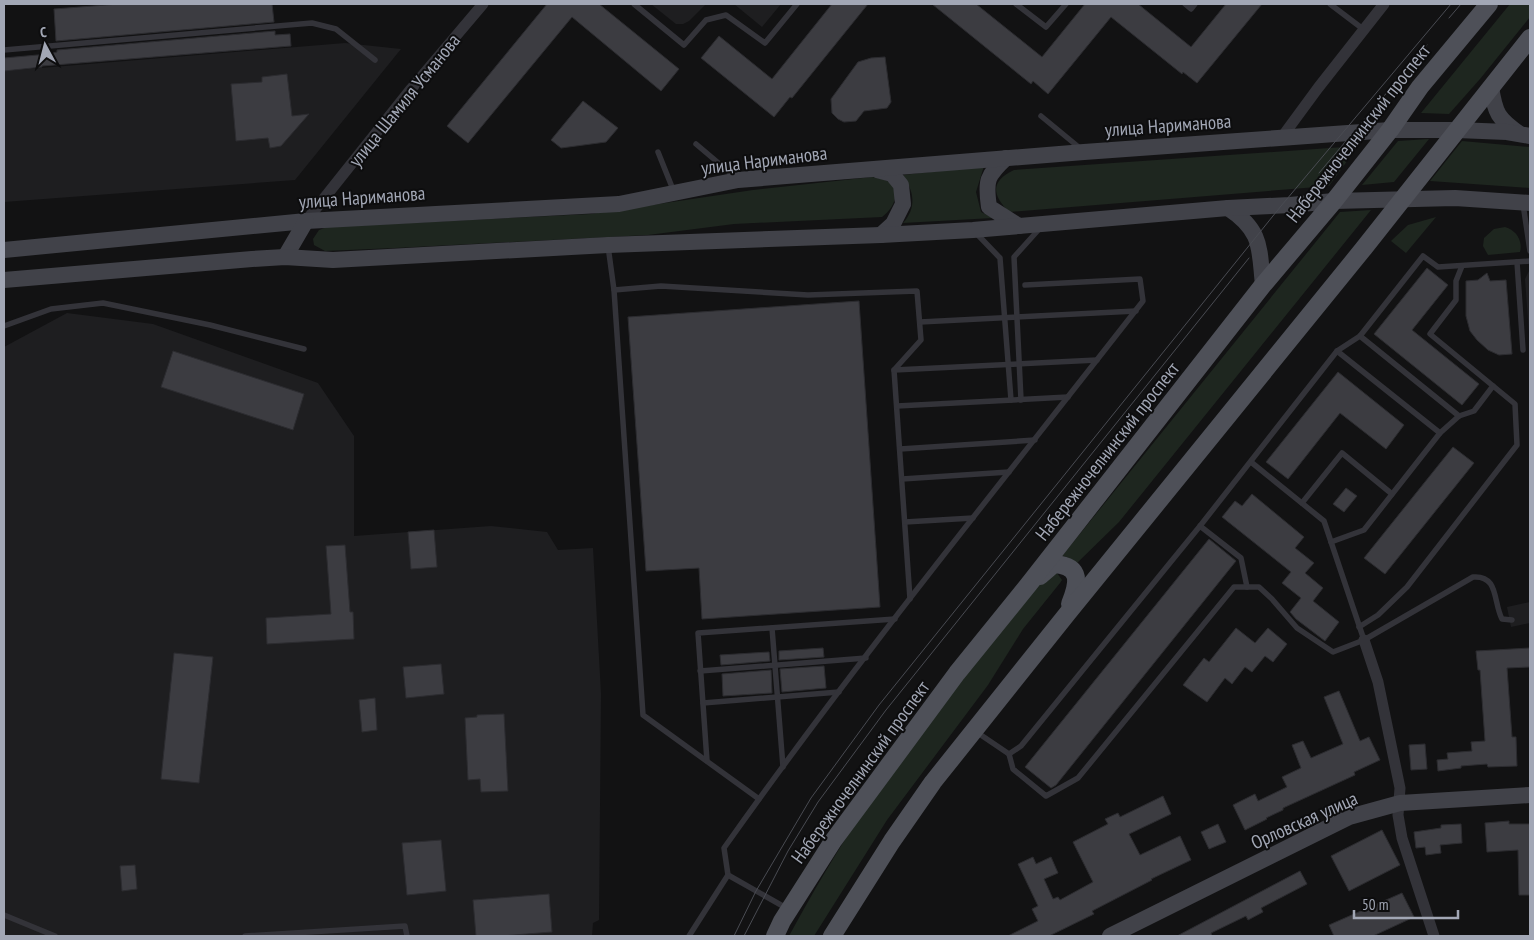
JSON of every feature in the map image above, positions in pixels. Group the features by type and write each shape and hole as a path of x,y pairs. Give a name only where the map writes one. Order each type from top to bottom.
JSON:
{"main road":[{"name":"Набережночелнинский проспект","path":"775,936 833,841 957,674 1263,286 1390,130 1420,88 1489,4"},
{"path":"832,936 892,841 928,789 1067,614 1404,198 1530,38"},
{"path":"1491,87 1494,105 1500,118 1525,135"},
{"name":"улица Нариманова","path":"4,250 306,221 619,204 738,180 1282,137 1390,130 1457,130 1525,135"},
{"path":"1006,158 992,172 986,187 989,207 1019,226"},
{"path":"872,169 892,174 901,186 903,204 893,224 882,235"},
{"path":"4,280 285,257 333,260 608,245 973,230 1228,208 1290,206 1334,200 1455,198 1526,202"},
{"path":"1228,208 1239,215 1256,236 1259,245 1263,286"},
{"path":"285,257 306,221"},
{"path":"1029,584 1054,564 1064,565 1074,573 1077,585 1067,614"},
{"name":"Орловская улица","path":"1110,936 1349,817 1400,803 1530,795"}],"street":[{"name":"улица Шамиля Усманова","path":"306,221 411,89 482,4"},
{"path":"1282,137 1384,4"},
{"path":"1364,640 1378,682 1400,788 1398,815 1402,838 1434,936"}],"lane":[{"path":"634,4 684,45 706,20 726,15 765,43 797,4"},
{"path":"1016,4 1046,28 1066,4"},
{"path":"1185,4 1191,9 1195,4"},
{"path":"1330,4 1363,29"},
{"path":"4,50 312,23 336,29 375,60"},
{"path":"1041,116 1084,152"},
{"path":"696,144 738,180"},
{"path":"658,152 674,193"},
{"path":"1526,202 1530,251"},
{"path":"1021,400 1014,257 1044,224"},
{"path":"973,230 1000,258 1012,400"},
{"path":"608,245 614,290 643,715 758,799"},
{"path":"1009,754 1021,746 1200,526 1337,351 1360,336 1423,256 1438,266 1530,261"},
{"path":"1517,262 1523,350"},
{"path":"1359,627 1378,615 1407,587 1518,445 1515,404 1430,334 1456,300 1456,281 1462,266"},
{"path":"689,936 728,875 724,848 758,799 910,599 1144,301 1140,279 1025,285"},
{"path":"614,290 661,286 808,295 917,292 921,340 894,370 910,599"},
{"path":"4,326 51,310 103,303 210,324 304,349"},
{"path":"920,322 1136,311"},
{"path":"1360,336 1459,416"},
{"path":"1337,351 1440,433"},
{"path":"894,370 1097,360"},
{"path":"1331,542 1364,530 1440,433 1459,416 1474,411 1493,386"},
{"path":"897,406 1068,398"},
{"path":"900,449 1035,440"},
{"path":"1302,503 1342,453 1392,494"},
{"path":"1250,462 1324,521 1364,640"},
{"path":"902,479 1009,472"},
{"path":"905,522 973,518"},
{"path":"1200,526 1241,558 1247,587"},
{"path":"974,730 1009,754 1013,769 1046,796 1078,778 1234,587 1259,587 1297,628 1333,652 1364,640 1473,577 1488,579 1492,584 1502,619 1512,620"},
{"path":"707,761 698,633 895,619"},
{"path":"772,628 783,767"},
{"path":"700,671 866,658"},
{"path":"703,703 840,692"},
{"path":"728,875 790,910"},
{"path":"4,915 55,936"},
{"path":"245,936 405,926 407,936"}],"shaded area":[{"path":"651,4 706,4 689,21 683,24 676,24"},
{"path":"734,4 781,4 762,27"},
{"path":"1510,4 1530,4 1530,17 1480,79 1449,114 1421,113"},
{"path":"345,43 401,49 295,180 4,202 4,71"},
{"path":"1429,139 1394,182 1362,185 1398,141"},
{"path":"1462,141 1530,147 1530,188 1430,181"},
{"path":"1358,146 1329,186 1009,212 999,200 996,189 1001,179 1014,170"},
{"path":"984,166 976,192 981,212 993,218 903,223 912,205 912,193 903,175"},
{"path":"872,177 889,182 895,191 896,196 892,205 882,217 734,224 648,235 325,251 314,245 313,239 319,230 327,227 591,214 753,190"},
{"path":"1371,210 1119,522 1074,566 1070,559 1062,556 1340,212"},
{"path":"1436,217 1406,253 1391,241 1408,225"},
{"path":"1505,227 1518,236 1520,252 1488,255 1483,246 1484,238 1494,229"},
{"path":"1530,269 1530,333 1529,333 1525,279"},
{"path":"67,313 153,324 318,383 354,436 354,536 491,526 547,532 558,550 593,548 601,694 599,920 593,923 592,936 4,936 4,347"},
{"path":"1057,573 1062,580 1060,583 1023,629 988,685 887,820 814,936 789,936 824,873 853,827 907,751 1047,575"},
{"path":"1530,602 1530,623 1511,627 1507,607"}],"building":[{"path":"119,4 272,4 274,22 56,41 54,9"},
{"path":"547,4 599,4 679,69 661,91 572,17 468,143 447,126"},
{"path":"832,4 868,4 792,98 790,97 774,117 701,58 719,36 772,79"},
{"path":"932,4 976,4 1042,57 1085,4 1138,4 1191,47 1226,4 1262,4 1197,83 1183,72 1182,74 1111,17 1048,94 1033,81 1031,84"},
{"path":"275,31 275,35 290,34 291,46 42,66 4,71 4,58 49,54 57,52 57,50"},
{"path":"885,57 891,102 887,108 864,111 856,121 844,122 838,119 832,113 831,99 858,62 871,58"},
{"path":"287,74 292,116 309,114 281,146 270,148 268,138 236,141 231,84 262,82 262,77"},
{"path":"583,101 618,128 606,142 561,148 551,140"},
{"path":"1427,268 1448,285 1412,330 1479,384 1462,405 1374,334"},
{"path":"1487,273 1490,281 1506,280 1512,354 1499,355 1488,350 1470,331 1466,316 1466,281 1478,280"},
{"path":"859,301 880,607 702,619 699,568 646,571 628,317"},
{"path":"173,351 304,394 293,430 161,387"},
{"path":"1338,372 1404,425 1386,449 1340,413 1288,479 1266,462"},
{"path":"1453,447 1474,463 1385,574 1364,558"},
{"path":"1346,488 1357,496 1344,512 1333,504"},
{"path":"1252,494 1304,537 1295,548 1314,563 1305,573 1323,588 1313,601 1339,622 1325,641 1296,619 1290,612 1301,598 1282,583 1291,572 1222,517 1235,501 1242,506"},
{"path":"434,530 437,567 411,569 408,532"},
{"path":"1209,539 1236,561 1056,785 1051,788 1025,767"},
{"path":"345,545 350,612 353,612 354,639 267,644 266,618 331,614 326,546"},
{"path":"1236,628 1255,643 1268,628 1287,644 1273,662 1265,656 1252,672 1245,667 1232,684 1225,678 1207,702 1183,685 1204,658 1209,662"},
{"path":"823,648 824,657 779,660 779,651"},
{"path":"1530,648 1530,667 1507,668 1512,737 1516,737 1517,766 1488,767 1487,764 1461,766 1461,768 1438,771 1437,760 1448,759 1447,753 1472,751 1471,742 1485,741 1480,670 1478,670 1476,651"},
{"path":"769,652 770,661 721,665 720,655"},
{"path":"174,653 213,657 199,783 161,779"},
{"path":"441,664 444,694 406,698 403,667"},
{"path":"824,666 826,688 782,692 780,669"},
{"path":"771,670 772,693 723,696 722,674"},
{"path":"1339,691 1360,741 1369,737 1380,760 1354,772 1355,775 1283,808 1283,810 1245,830 1233,805 1255,794 1258,801 1287,787 1282,777 1301,768 1292,745 1303,741 1311,758 1343,744 1324,697"},
{"path":"375,698 377,730 362,732 359,700"},
{"path":"504,714 508,791 481,792 480,779 468,780 465,718 477,717 477,715"},
{"path":"1425,744 1427,769 1411,770 1409,745"},
{"path":"1163,796 1171,814 1129,834 1140,855 1180,836 1191,860 1151,879 1092,911 1094,914 1049,936 1008,936 1038,921 1032,909 1038,906 1018,864 1033,857 1036,864 1051,857 1058,873 1044,879 1053,899 1058,897 1060,900 1093,882 1073,842 1108,824 1105,819 1118,813 1120,817"},
{"path":"1509,821 1509,824 1530,824 1530,895 1519,895 1518,850 1487,852 1485,823"},
{"path":"1218,824 1226,842 1209,849 1201,832"},
{"path":"1461,824 1462,843 1440,845 1441,853 1426,855 1425,847 1416,848 1414,832 1441,828 1441,825"},
{"path":"1382,830 1400,865 1349,891 1331,856"},
{"path":"441,840 446,891 407,895 402,843"},
{"path":"135,865 137,889 122,891 120,866"},
{"path":"1300,871 1307,884 1261,908 1263,912 1248,920 1246,916 1211,933 1212,936 1177,936"},
{"path":"1402,893 1414,917 1373,936 1334,936 1329,925"},
{"path":"549,894 552,932 476,936 473,900"}],"tram line":[{"path":"734,936 756,891 811,798 879,705 1281,206 1451,4"},
{"path":"1449,18 1461,4"},
{"path":"1319,173 1427,45"},
{"path":"744,936 788,851 818,802 886,710 1249,258"}]}
